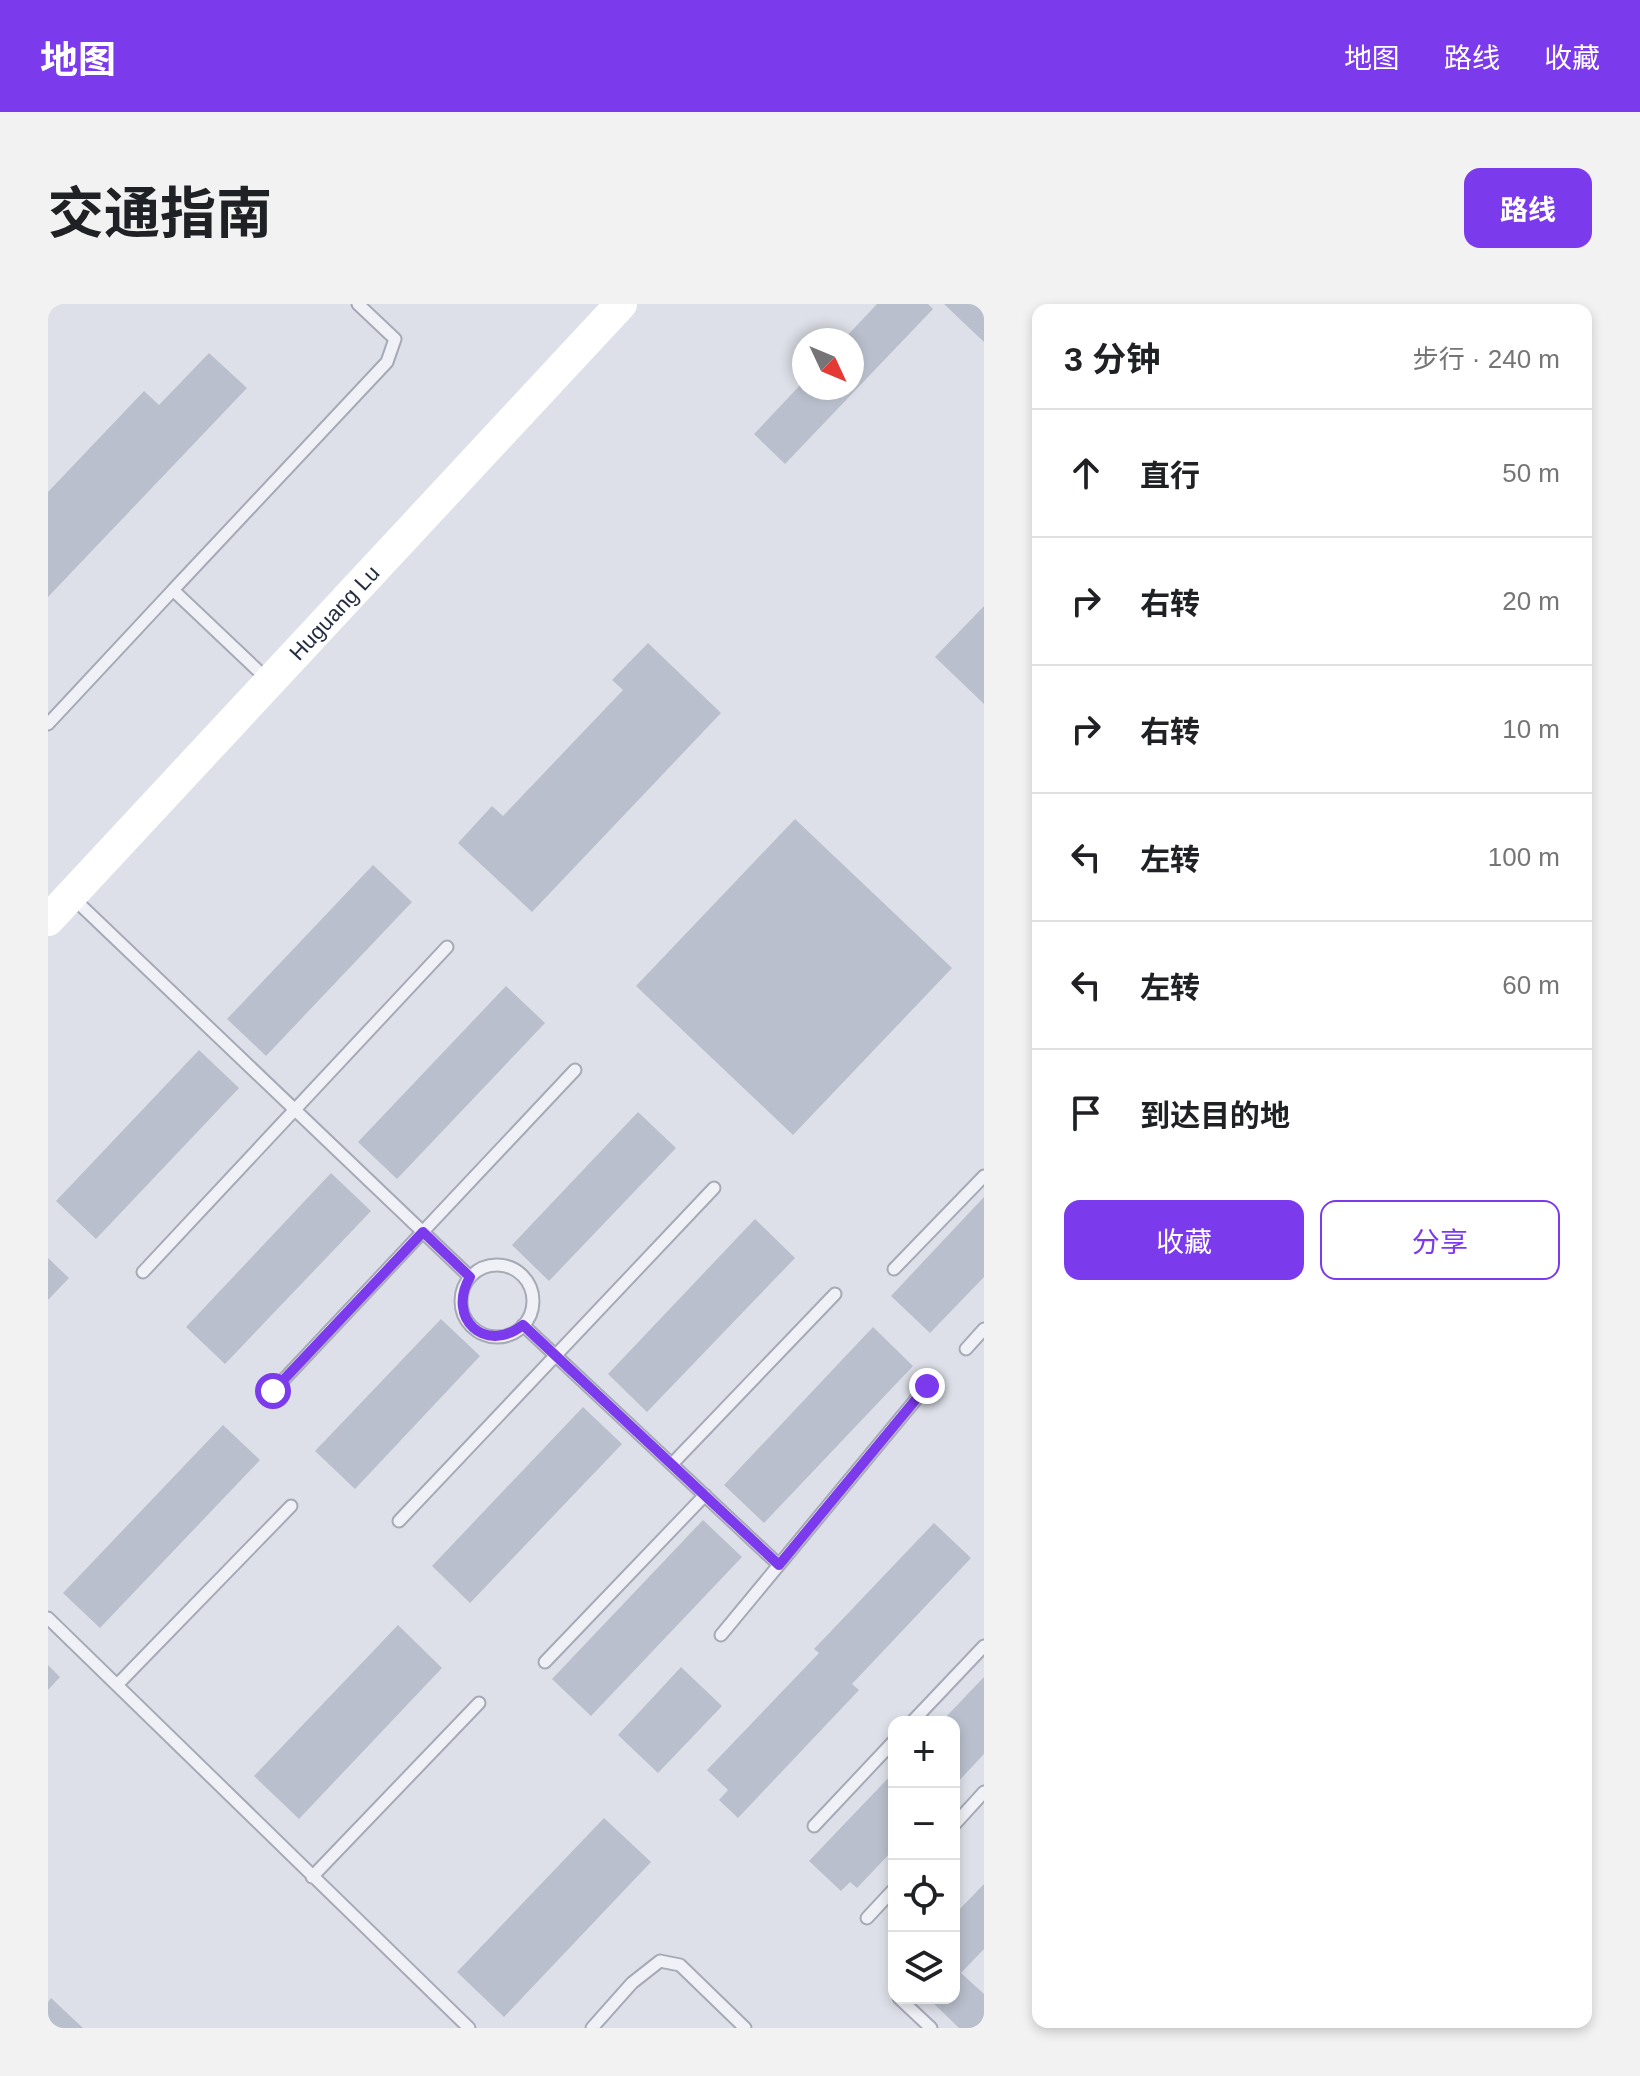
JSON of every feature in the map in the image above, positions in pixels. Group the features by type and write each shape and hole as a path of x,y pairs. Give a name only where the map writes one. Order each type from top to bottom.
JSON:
{"street":[{"name":"Huguang Lu","path":"48,920 621,304"}],"lane":[{"path":"48,724 387,362 395,339 358,304"},
{"path":"173,590 270,681"},
{"path":"71,896 470,1277"},
{"path":"143,1272 447,947"},
{"path":"273,1391 575,1070"},
{"path":"894,1269 984,1176"},
{"path":"399,1521 714,1188"},
{"path":"494,1265 518,1271 527,1280 532,1292 530,1316 513,1333 502,1337 480,1333 464,1315 461,1301 463,1288 470,1277 494,1265"},
{"path":"672,1464 835,1294"},
{"path":"523,1325 779,1565"},
{"path":"966,1349 984,1329"},
{"path":"721,1635 927,1386"},
{"path":"545,1662 705,1495"},
{"path":"117,1685 291,1506"},
{"path":"48,1618 469,2028"},
{"path":"918,1716 984,1646"},
{"path":"312,1877 479,1703"},
{"path":"814,1826 888,1747"},
{"path":"960,1818 984,1792"},
{"path":"867,1918 888,1895"},
{"path":"592,2028 632,1983 660,1961 680,1965 745,2028"},
{"path":"905,2004 931,2028"}],"building":[{"path":"877,304 928,304 933,309 864,381 864,328 854,328"},
{"path":"944,304 984,304 984,342 966,325"},
{"path":"209,353 247,388 48,597 48,492 144,391 159,405"},
{"path":"792,394 792,400 846,400 785,464 754,434"},
{"path":"984,606 984,704 935,657"},
{"path":"648,643 721,713 532,912 458,843 492,806 503,816 623,690 612,680"},
{"path":"795,819 952,968 793,1135 636,986"},
{"path":"373,865 412,902 266,1056 227,1019"},
{"path":"506,986 545,1023 397,1179 358,1142"},
{"path":"199,1050 239,1088 96,1239 56,1201"},
{"path":"638,1112 676,1148 549,1281 512,1245"},
{"path":"331,1173 371,1211 225,1364 186,1327"},
{"path":"984,1197 984,1277 930,1333 891,1296"},
{"path":"755,1219 795,1258 647,1412 608,1374"},
{"path":"48,1258 69,1278 48,1300"},
{"path":"441,1319 480,1356 355,1489 315,1451"},
{"path":"873,1327 913,1366 764,1523 724,1485"},
{"path":"583,1407 622,1444 470,1603 432,1566"},
{"path":"223,1425 260,1460 100,1628 63,1593"},
{"path":"703,1520 742,1557 591,1716 552,1679"},
{"path":"934,1523 971,1558 852,1684 859,1690 738,1818 719,1800 728,1790 707,1770 819,1653 814,1649"},
{"path":"398,1625 442,1668 299,1819 254,1776"},
{"path":"48,1665 60,1677 48,1690"},
{"path":"681,1667 722,1706 658,1773 618,1735"},
{"path":"984,1677 984,1754 960,1780 960,1716 947,1716"},
{"path":"888,1778 888,1855 857,1888 850,1882 841,1891 809,1861"},
{"path":"604,1818 651,1862 504,2017 457,1972"},
{"path":"984,1884 984,1949 961,1973 984,1994 984,2028 959,2028 934,2004 960,2004 960,1909"},
{"path":"51,1998 83,2028 48,2028 48,2002"}],"route":[{"path":"273,1391 423,1232 470,1277 463,1288 461,1301 464,1315 471,1326 480,1333 502,1337 523,1325 779,1565 927,1386"}]}
